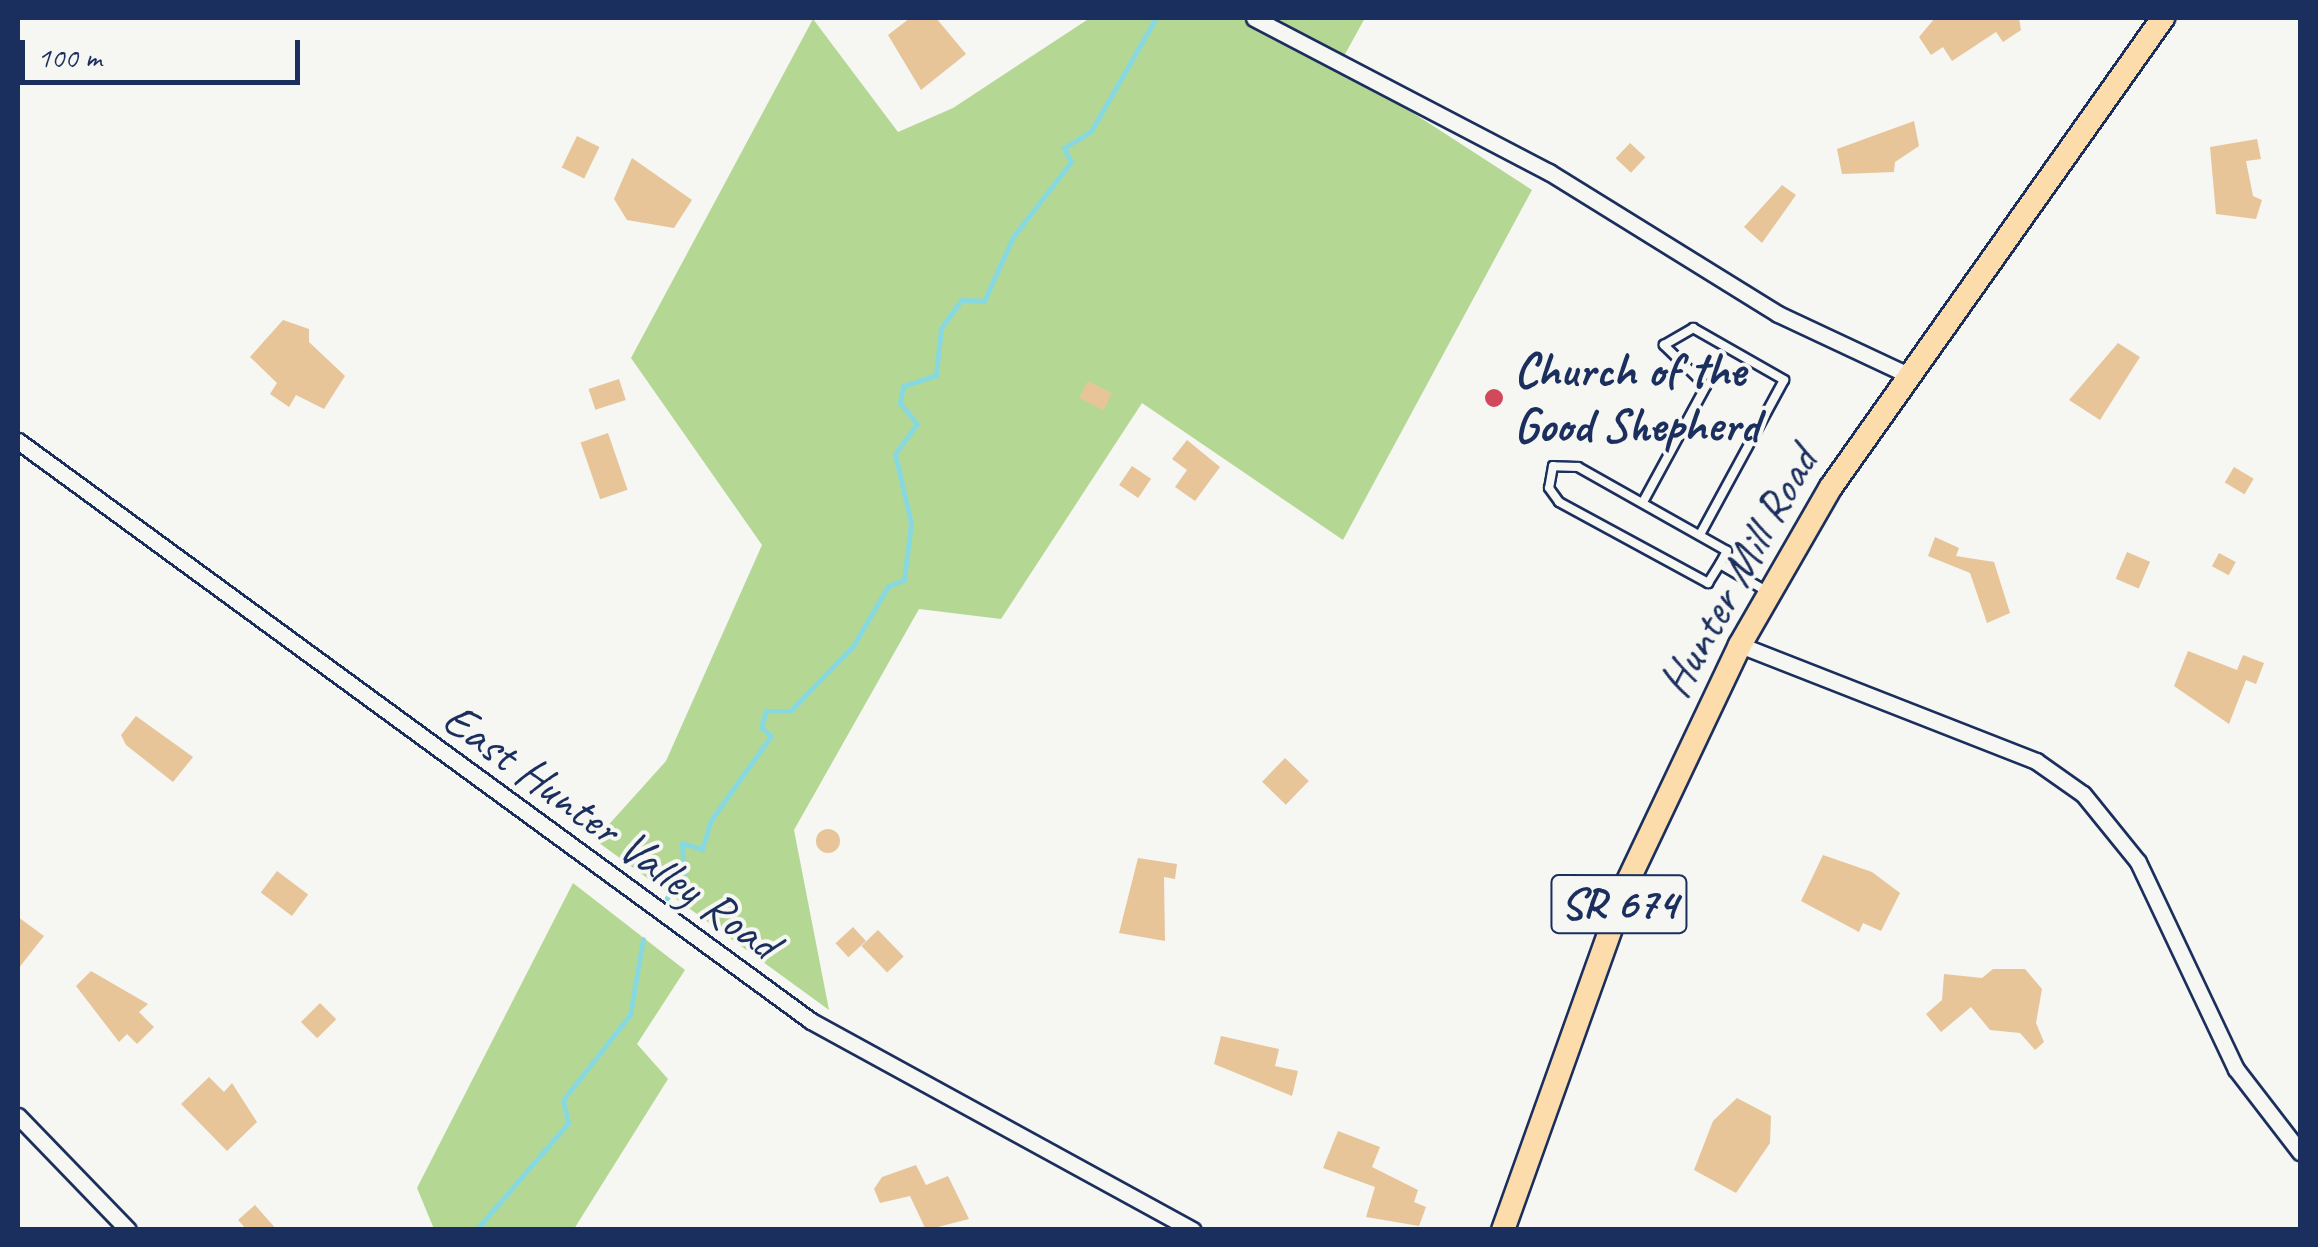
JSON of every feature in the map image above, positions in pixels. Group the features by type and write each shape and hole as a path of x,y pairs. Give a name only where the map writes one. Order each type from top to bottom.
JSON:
{"main road":[{"name":"Hunter Mill Road","path":"1503,1230 1616,910 1768,592 1908,376 2164,18"}],"street":[{"path":"1254,18 1549,172 1778,314 1908,376"},
{"name":"East Hunter Valley Road","path":"18,441 811,1021 1193,1230"},
{"path":"1740,644 2036,761 2083,794 2138,862 2236,1069 2300,1152"},
{"path":"18,1116 128,1230"}],"lane":[{"path":"1644,502 1706,386 1664,345 1694,328 1784,380 1700,535"},
{"path":"1563,460 1644,502 1727,551 1708,583 1559,502 1548,477 1563,460"},
{"path":"1720,564 1768,592"}],"green space":[{"path":"1090,18 1365,18 1339,65 1532,190 1343,540 1142,403 1001,619 919,609 794,830 829,1010 595,840 666,761 762,545 631,358 813,19 898,132 953,108"},
{"path":"573,883 685,970 637,1044 668,1079 574,1229 434,1229 417,1188"}],"building":[{"path":"910,18 936,18 966,54 921,90 888,35"},
{"path":"1935,18 2019,18 2021,30 2003,42 1996,32 1952,61 1943,47 1931,55 1919,37"},
{"path":"1914,121 1919,146 1895,162 1894,172 1842,174 1837,149"},
{"path":"577,136 599,147 584,178 562,167"},
{"path":"2257,139 2261,159 2246,161 2253,196 2262,200 2256,219 2216,214 2210,147"},
{"path":"1630,143 1645,157 1631,173 1616,158"},
{"path":"632,158 692,200 674,228 627,220 614,199"},
{"path":"1782,185 1796,195 1762,243 1744,227"},
{"path":"283,320 309,329 309,342 345,376 324,409 296,395 289,407 270,394 277,383 250,357"},
{"path":"2118,343 2140,357 2100,420 2069,400"},
{"path":"619,379 626,400 595,410 589,389"},
{"path":"1088,381 1112,393 1103,410 1079,398"},
{"path":"608,433 628,490 600,499 581,442"},
{"path":"1187,440 1220,467 1195,501 1175,487 1187,470 1172,459"},
{"path":"1132,466 1151,479 1138,498 1119,485"},
{"path":"2234,467 2254,479 2244,494 2225,482"},
{"path":"1935,537 1959,548 1956,556 1994,562 2010,613 1987,623 1970,573 1928,556"},
{"path":"2127,552 2150,562 2139,588 2116,579"},
{"path":"2219,553 2236,562 2229,575 2212,566"},
{"path":"2188,651 2237,670 2243,655 2264,663 2256,684 2246,680 2229,724 2174,686"},
{"path":"136,716 193,757 173,782 126,745 121,735"},
{"path":"1285,758 1309,781 1286,805 1262,782"},
{"path":"823,829 833,829 840,841 833,853 823,853 816,846 816,836"},
{"path":"1823,855 1872,872 1900,893 1881,931 1863,923 1859,932 1801,901"},
{"path":"1138,858 1177,864 1175,879 1164,877 1165,941 1119,933"},
{"path":"277,871 308,894 292,916 261,893"},
{"path":"18,917 44,936 18,969"},
{"path":"853,927 866,941 848,957 835,943"},
{"path":"878,930 904,957 887,973 861,946"},
{"path":"1993,969 2025,969 2042,989 2036,1023 2044,1042 2035,1050 2020,1033 1990,1030 1971,1007 1941,1032 1926,1014 1942,1000 1944,974 1982,978"},
{"path":"91,971 148,1004 139,1012 154,1027 137,1044 127,1034 119,1042 76,986"},
{"path":"320,1003 336,1019 317,1038 301,1022"},
{"path":"1221,1036 1279,1049 1275,1066 1298,1071 1292,1096 1214,1064"},
{"path":"209,1077 224,1092 232,1083 257,1122 227,1151 181,1104"},
{"path":"1737,1098 1771,1116 1770,1143 1736,1193 1694,1170 1713,1121"},
{"path":"1338,1131 1380,1147 1372,1167 1418,1190 1414,1202 1426,1207 1419,1226 1366,1217 1375,1187 1323,1168"},
{"path":"916,1165 926,1185 948,1176 969,1219 926,1230 910,1196 880,1203 874,1189 882,1177"},
{"path":"255,1205 277,1230 247,1230 238,1220"}],"waterway":[{"path":"667,898 684,873 682,843 702,849 711,820 771,736 761,727 766,711 790,711 853,646 888,586 904,580 911,523 895,454 917,424 900,403 903,386 936,375 941,328 961,300 984,301 1013,237 1071,162 1064,148 1091,131 1156,18"},
{"path":"476,1230 568,1123 563,1100 630,1015 643,939"}],"place":[{"name":"Church of the Good Shepherd","path":"1494,398"}]}
